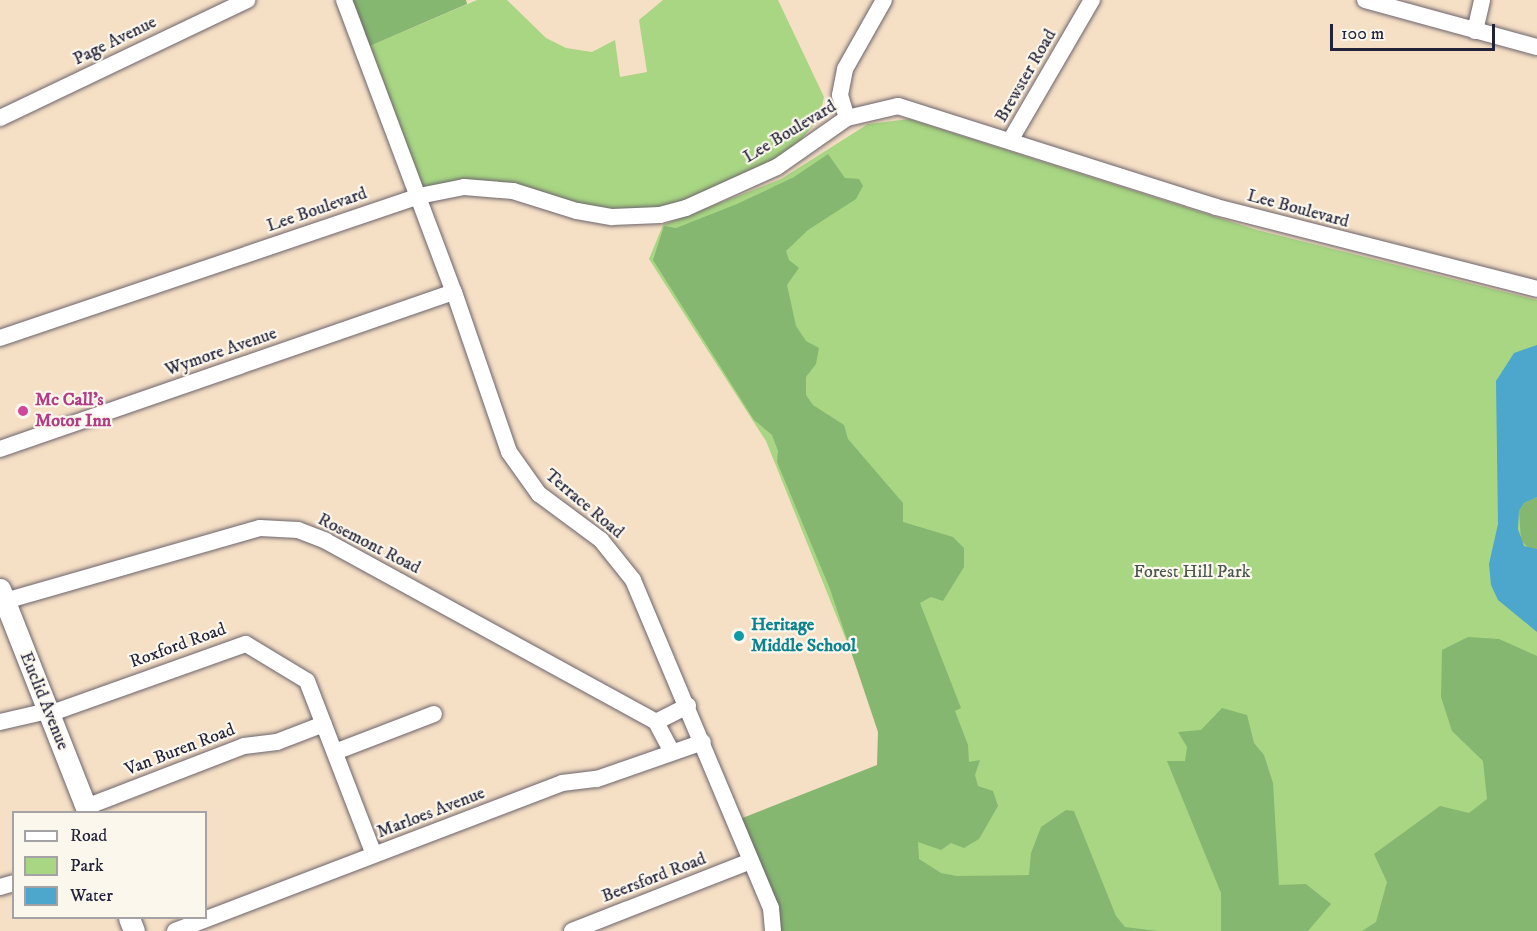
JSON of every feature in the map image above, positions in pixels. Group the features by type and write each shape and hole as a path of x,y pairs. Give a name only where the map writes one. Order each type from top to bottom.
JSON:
{"main road":[{"name":"Euclid Avenue","path":"2,595 87,810"}],"street":[{"name":"Page Avenue","path":"0,118 247,0"},
{"name":"Terrace Road","path":"344,0 419,196 517,468 539,494 601,540 625,568 642,598 771,908 773,931"},
{"path":"847,118 840,96 845,69 884,0"},
{"name":"Brewster Road","path":"1011,140 1092,0"},
{"path":"1365,0 1537,47"},
{"path":"1475,31 1482,0"},
{"name":"Lee Boulevard","path":"0,338 419,196 465,187 491,187 589,213 637,218 660,215 686,208 777,167 847,118 898,106 1271,223 1537,289"},
{"name":"Wymore Avenue","path":"0,449 454,292"},
{"name":"Rosemont Road","path":"2,595 260,528 298,530 326,541 656,722"},
{"name":"Roxford Road","path":"0,722 48,712 242,644 308,681 374,855"},
{"path":"672,752 656,722 688,706"},
{"path":"335,752 434,714"},
{"name":"Van Buren Road","path":"87,810 244,746 277,742 324,724"},
{"name":"Marloes Avenue","path":"207,919 562,783 597,779 703,742"},
{"name":"Beersford Road","path":"572,931 751,861"},
{"name":"Marloes Avenue","path":"175,931 206,919"}],"green space":[{"path":"344,0 466,0 467,4 363,49"},
{"path":"477,0 507,0 546,38 566,48 592,52 615,40 620,77 647,72 639,20 663,0 778,0 824,97 819,119 777,167 637,218 513,191 419,196 363,49"},
{"name":"Forest Hill Park","path":"909,119 1257,230 1537,300 1537,931 934,931 882,776 882,729 766,441 649,259 663,225 781,179 868,124"},
{"path":"828,154 845,178 859,179 863,186 856,199 808,230 786,251 789,260 799,268 787,285 796,326 806,341 819,348 816,364 806,377 806,395 813,405 844,425 848,439 903,503 903,522 953,537 964,548 964,567 943,601 931,597 920,603 961,708 955,711 968,745 969,762 980,760 975,775 978,786 993,791 998,806 979,839 964,848 951,843 941,850 918,842 919,859 941,873 957,876 1029,875 1031,853 1041,827 1066,810 1074,811 1116,916 1125,927 1158,931 773,931 735,821 877,765 878,732 830,589 777,462 778,451 772,435 754,420 653,260 664,226 676,228 737,204 794,177"},
{"path":"1537,497 1537,549 1530,549 1521,541 1519,511 1524,503"},
{"path":"1468,637 1499,639 1537,656 1537,931 1362,931 1376,922 1387,882 1374,854 1440,806 1469,813 1487,799 1483,761 1452,731 1441,697 1442,650"},
{"path":"1222,708 1247,715 1254,743 1264,755 1273,783 1279,885 1306,884 1331,904 1308,931 1221,931 1221,893 1167,761 1185,761 1187,747 1178,732 1201,730"}],"water":[{"path":"1537,345 1537,497 1524,503 1519,511 1518,529 1524,546 1537,549 1537,632 1498,600 1491,585 1489,564 1498,524 1496,381 1514,353"}],"place":[{"name":"Mc Call's Motor Inn","path":"23,411"},
{"name":"Heritage Middle School","path":"739,636"}]}
